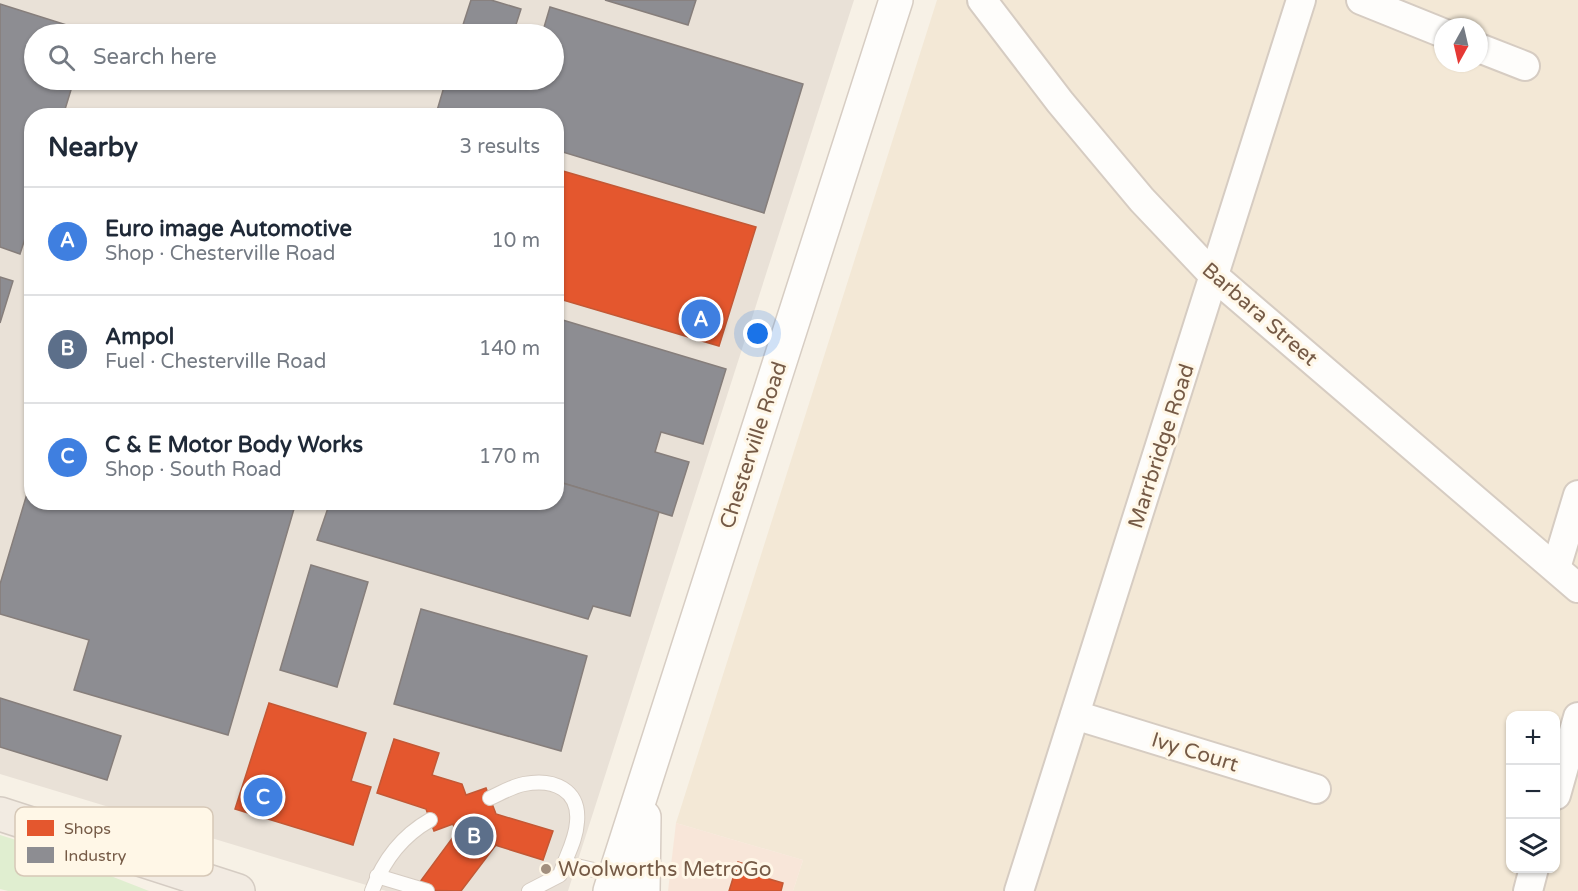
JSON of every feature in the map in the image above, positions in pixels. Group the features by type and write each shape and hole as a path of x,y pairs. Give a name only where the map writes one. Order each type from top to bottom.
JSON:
{"highway":[{"path":"0,814 15,819"},
{"path":"192,876 238,891"}],"main road":[{"name":"Chesterville Road","path":"612,883 896,0"},
{"path":"643,891 645,782"}],"street":[{"name":"Barbara Street","path":"982,0 1060,102 1134,191 1215,277 1578,588"},
{"name":"Marrbridge Road","path":"1019,891 1301,0"},
{"path":"1361,0 1434,29"},
{"path":"1488,52 1525,66"},
{"path":"1556,568 1578,495"},
{"name":"Ivy Court","path":"1075,715 1316,789"},
{"path":"1560,781 1578,717"},
{"path":"1528,891 1533,873"}],"lane":[{"path":"490,798 524,784 546,783 570,792 576,802 577,823 560,875 530,891"},
{"path":"372,891 377,876 392,853 411,831 430,820"},
{"path":"564,862 612,883"},
{"path":"377,876 427,891"}],"shaded area":[{"path":"0,0 854,0 568,891 386,891 213,839 213,807 109,807 0,774"},
{"path":"937,0 1578,0 1578,891 793,891 803,860 676,823"},
{"path":"676,823 803,860 793,891 668,891"}],"green space":[{"path":"0,835 15,840 15,876 111,876 149,891 8,891 0,889"}],"building: Shops":[{"path":"564,171 756,227 719,346 564,300"},
{"path":"269,703 366,733 351,781 371,787 353,845 235,809"},
{"path":"394,739 439,753 432,775 462,784 466,795 486,788 496,814 553,831 543,860 456,833 453,824 434,831 426,809 377,793"},
{"path":"456,833 496,845 461,891 414,890"},
{"path":"738,862 761,869 759,876 783,883 781,891 729,891"}],"building: Industry":[{"path":"471,0 491,0 521,9 516,24 463,24"},
{"path":"605,0 696,0 688,25"},
{"path":"0,4 64,24 24,24 24,90 71,90 65,108 24,108 24,242 20,254 0,247"},
{"path":"550,7 803,84 764,213 564,152 564,108 438,108 443,90 564,90 564,24 545,24"},
{"path":"0,277 13,281 0,323"},
{"path":"564,320 726,369 703,444 661,432 655,452 689,462 672,516 564,483"},
{"path":"564,483 659,512 630,616 593,606 588,619 317,540 327,510 564,510"},
{"path":"24,504 24,510 294,510 228,735 74,690 89,640 0,614 0,584"},
{"path":"311,565 368,582 337,687 280,670"},
{"path":"421,609 587,656 561,751 394,704"},
{"path":"0,698 121,736 107,780 0,747"}],"place":[{"name":"Euro image Automotive","path":"701,319"},
{"name":"C & E Motor Body Works","path":"263,797"},
{"name":"Ampol","path":"474,836"},
{"name":"Woolworths MetroGo","path":"546,869"}]}
